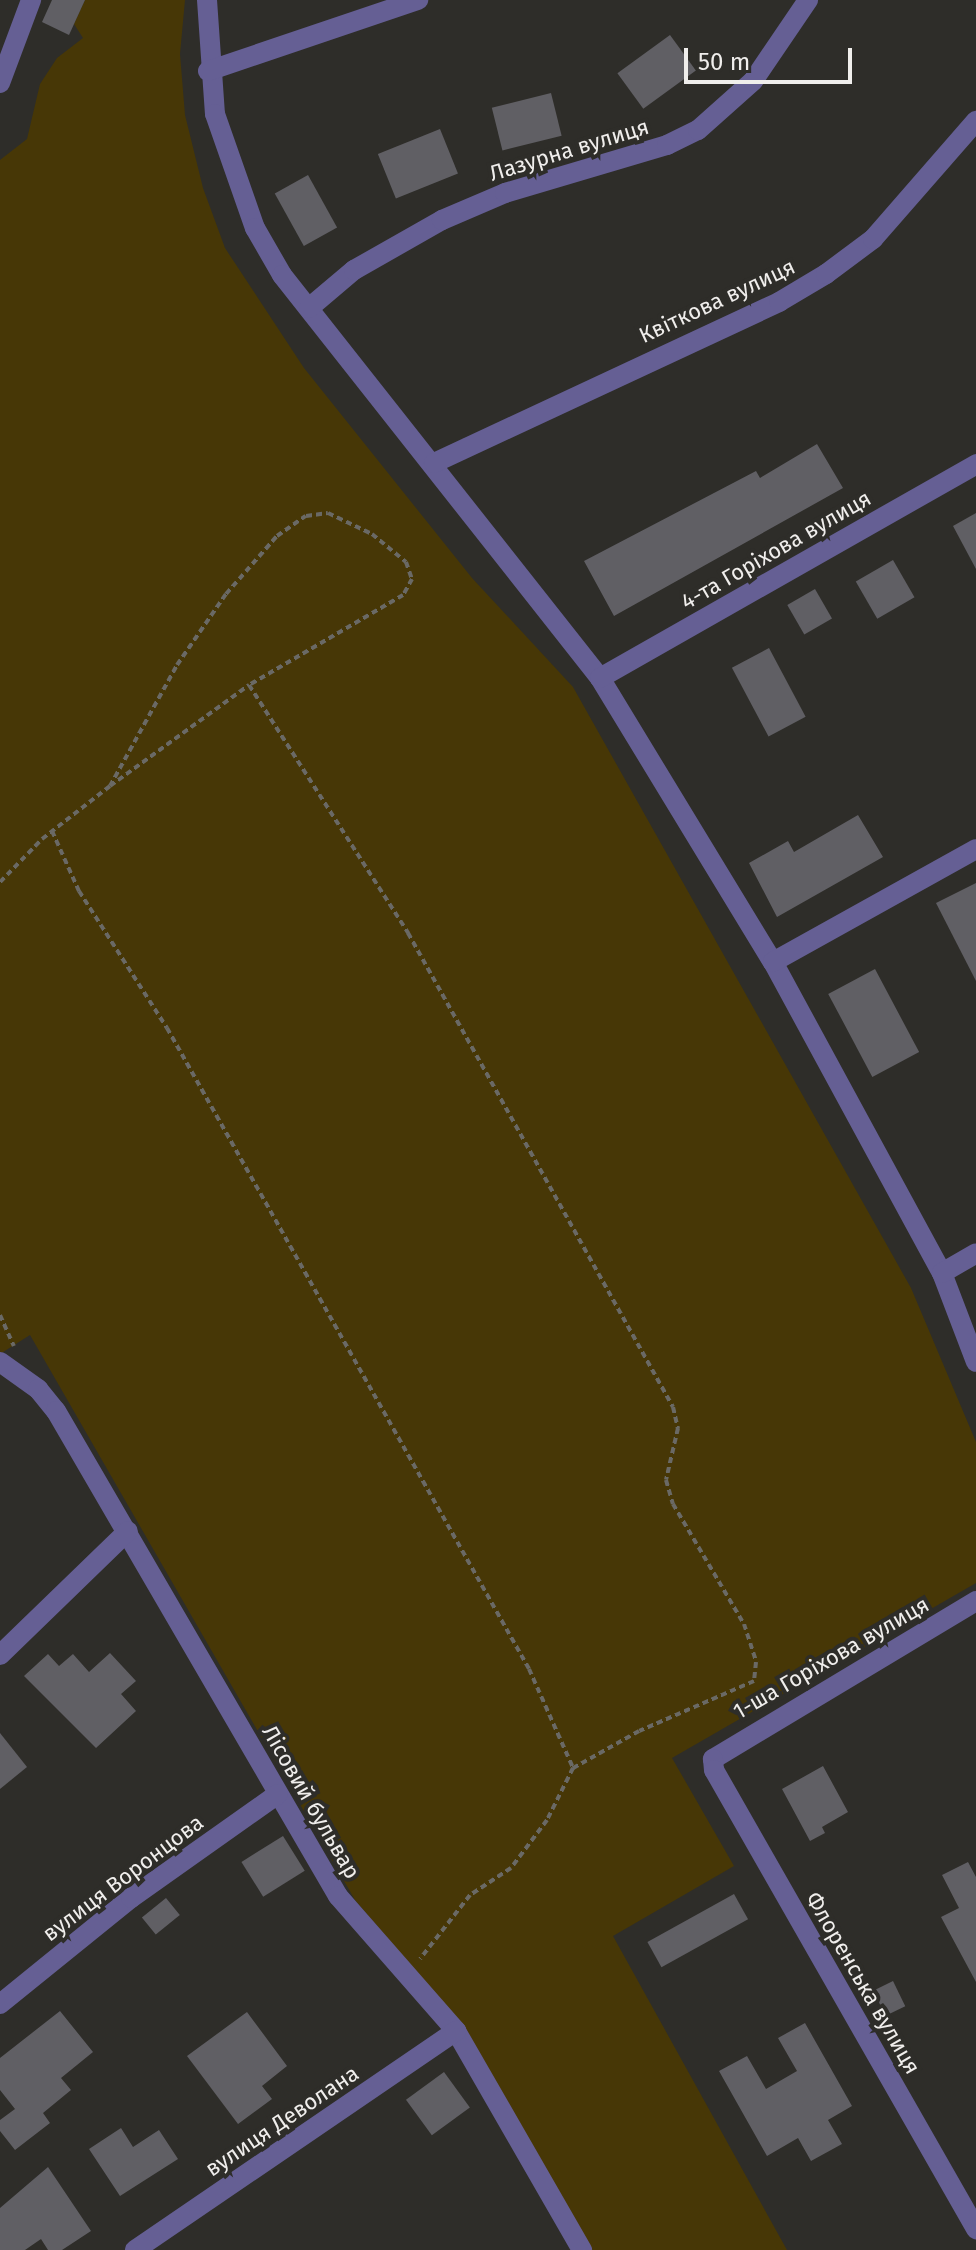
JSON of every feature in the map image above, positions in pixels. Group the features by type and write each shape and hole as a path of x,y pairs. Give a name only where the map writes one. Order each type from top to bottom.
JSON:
{"street":[{"path":"0,83 31,0"},
{"path":"207,0 208,71 215,114 237,187 282,275 434,463 600,678 773,962 942,1273 976,1362"},
{"path":"208,71 418,0"},
{"name":"Лазурна вулиця","path":"309,308 354,270 442,220 505,193 667,145 698,130 753,81 808,0"},
{"name":"Квіткова вулиця","path":"434,463 779,302 826,274 873,239 976,121"},
{"name":"4-та Горіхова вулиця","path":"600,678 976,464"},
{"path":"773,962 976,849"},
{"path":"942,1273 976,1253"},
{"name":"Лісовий бульвар","path":"6,1366 56,1411 338,1896 456,2031 582,2250"},
{"path":"0,1655 128,1531"},
{"name":"1-ша Горіхова вулиця","path":"713,1759 976,1601"},
{"name":"Флоренська вулиця","path":"713,1759 714,1770 976,2229"},
{"name":"вулиця Воронцова","path":"0,2004 131,1898 278,1794"},
{"name":"вулиця Деволана","path":"135,2250 456,2031"}],"path":[{"path":"0,882 52,831 249,685 403,595 412,579 406,562 372,534 328,513 306,516 277,536 226,594 177,665 110,786"},
{"path":"249,685 408,933 673,1407 678,1428 666,1480 673,1504 744,1624 756,1662 754,1681 639,1731 573,1768 547,1820 511,1868 470,1895 407,1978"},
{"path":"52,831 79,891 167,1028 521,1656 573,1768"}],"shaded area":[{"path":"85,0 185,0 180,54 185,115 203,188 225,248 304,368 472,578 573,687 911,1288 976,1442 976,1583 672,1758 734,1866 613,1936 787,2250 590,2250 463,2027 355,1900 30,1335 0,1354 0,160 27,139 40,84 57,58 83,38 74,24"}],"building":[{"path":"52,0 85,0 69,35 42,22"},
{"path":"670,35 696,71 643,109 617,73"},
{"path":"551,93 562,136 502,150 492,108"},
{"path":"440,129 458,174 396,199 378,154"},
{"path":"308,175 337,227 304,246 275,193"},
{"path":"817,444 843,488 614,616 584,561 756,471 760,478"},
{"path":"976,513 976,569 953,526"},
{"path":"893,560 914,597 877,619 856,582"},
{"path":"815,589 832,618 804,634 787,605"},
{"path":"769,648 806,717 769,737 732,668"},
{"path":"858,815 883,857 777,917 749,863 788,841 794,852"},
{"path":"976,883 976,981 936,903"},
{"path":"875,969 919,1052 872,1077 828,994"},
{"path":"110,1653 136,1681 121,1694 136,1711 96,1748 24,1676 48,1654 59,1666 73,1654 89,1672"},
{"path":"0,1733 27,1767 0,1789"},
{"path":"823,1766 848,1812 822,1827 825,1833 810,1841 782,1789"},
{"path":"283,1836 305,1871 263,1897 241,1862"},
{"path":"968,1862 976,1877 976,1982 941,1917 959,1908 942,1875"},
{"path":"734,1894 748,1919 661,1967 647,1942"},
{"path":"166,1898 180,1915 156,1935 142,1918"},
{"path":"893,1981 905,2006 886,2016 873,1991"},
{"path":"60,2011 93,2052 61,2078 71,2090 43,2113 50,2123 15,2150 0,2131 0,2120 15,2109 0,2090 0,2058"},
{"path":"247,2012 287,2066 262,2086 272,2099 238,2124 187,2056"},
{"path":"805,2023 852,2106 828,2120 842,2144 811,2161 798,2138 767,2156 719,2071 747,2056 766,2089 797,2071 778,2038"},
{"path":"444,2072 470,2108 432,2135 406,2100"},
{"path":"121,2128 133,2147 159,2130 178,2159 120,2196 89,2149"},
{"path":"48,2167 91,2231 62,2250 48,2250 41,2239 25,2250 0,2250 0,2208"}]}
